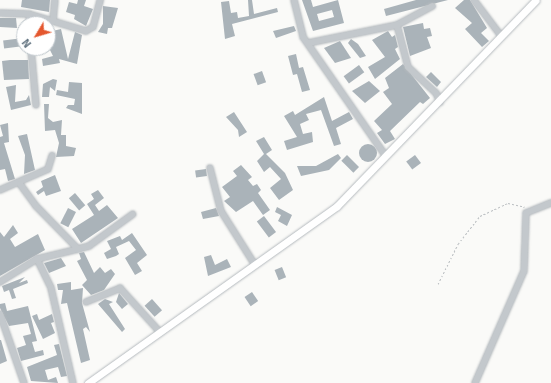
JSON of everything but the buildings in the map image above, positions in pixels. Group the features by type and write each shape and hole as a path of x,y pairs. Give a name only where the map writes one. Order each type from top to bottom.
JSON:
{"main road":[{"path":"88,383 337,206 385,155 440,102 536,0"}],"street":[{"path":"53,16 55,0"},
{"path":"56,22 91,30 100,0"},
{"path":"294,0 308,43 385,155"},
{"path":"474,0 502,37"},
{"path":"308,43 397,25 432,6"},
{"path":"0,13 29,14 36,16"},
{"path":"397,25 408,67 436,93 440,102"},
{"path":"32,56 36,105"},
{"path":"0,190 20,184 25,177 48,169 52,156"},
{"path":"210,168 221,211 255,265"},
{"path":"20,184 36,206 78,249"},
{"path":"475,383 524,271 526,213 532,208 551,203"},
{"path":"0,282 37,259 89,246 134,214"},
{"path":"37,259 51,288 73,383"},
{"path":"86,302 120,288 159,332"},
{"path":"0,314 24,383"}],"path":[{"path":"438,284 458,244 480,216 508,203 532,208"}]}
